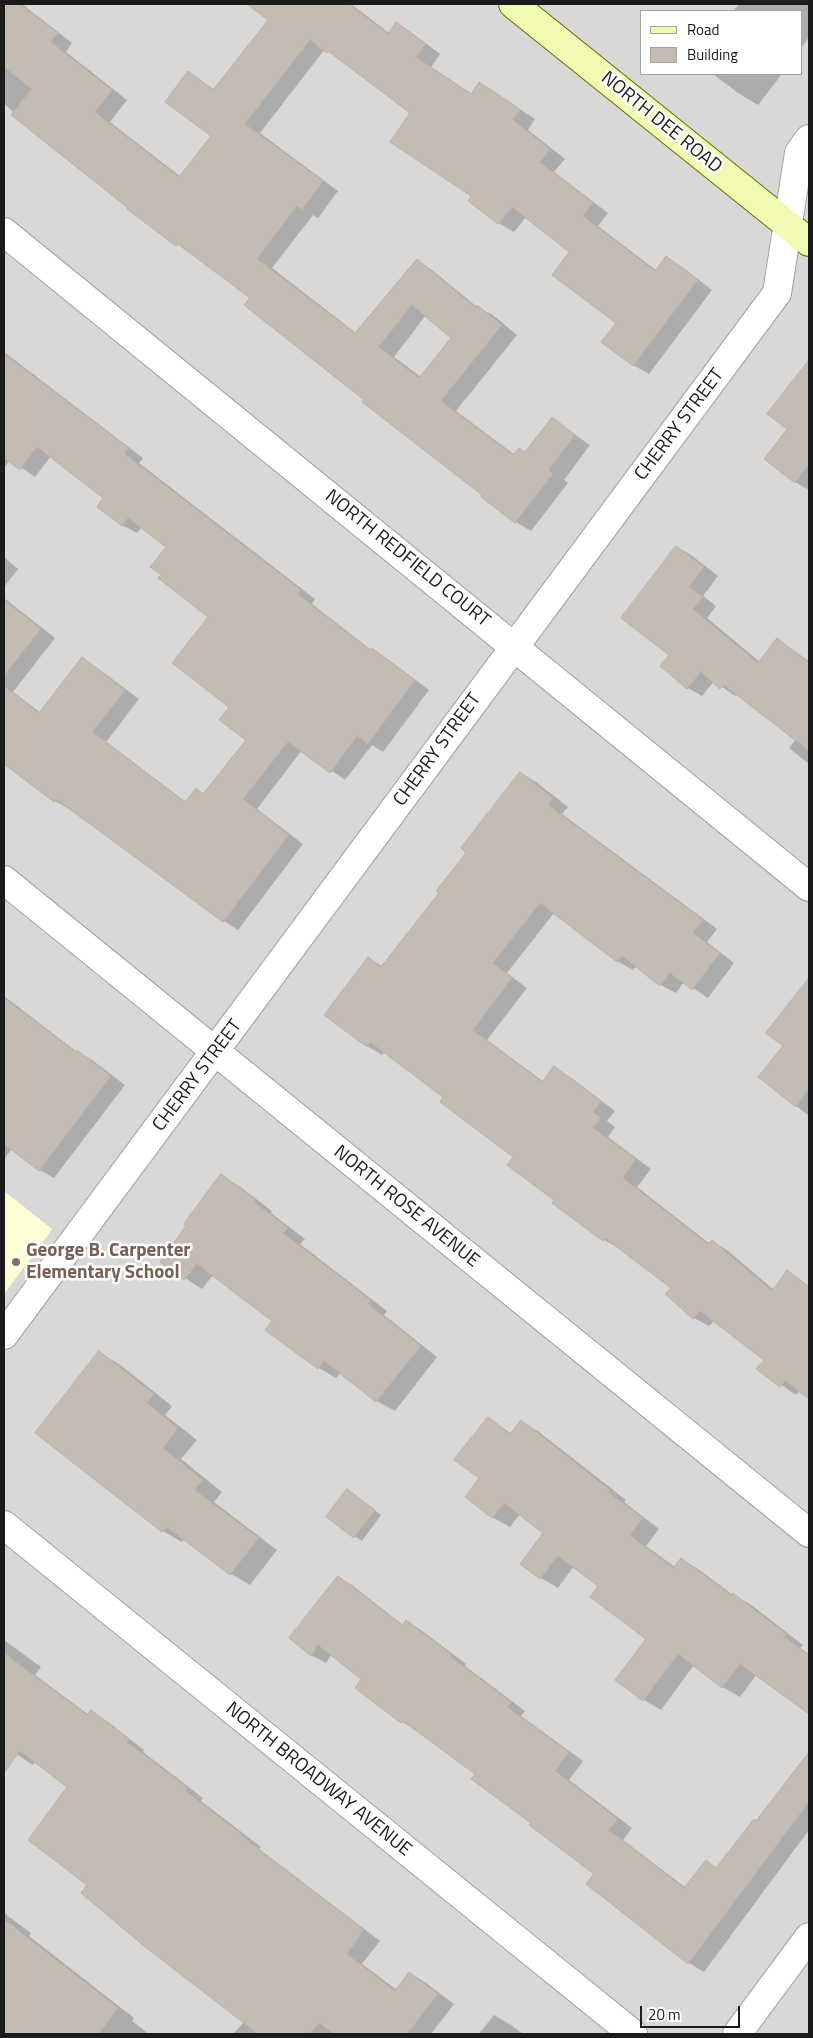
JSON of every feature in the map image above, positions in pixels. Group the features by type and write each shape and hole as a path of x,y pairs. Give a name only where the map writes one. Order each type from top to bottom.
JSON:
{"main road":[{"name":"NORTH DEE ROAD","path":"513,4 799,234"}],"street":[{"name":"CHERRY STREET","path":"4,1336 777,293 799,234 799,153 809,138"},
{"name":"NORTH REDFIELD COURT","path":"4,232 809,887"},
{"name":"NORTH ROSE AVENUE","path":"4,880 809,1533"},
{"name":"NORTH BROADWAY AVENUE","path":"4,1525 633,2034"},
{"path":"737,2034 809,1937"}],"shaded area":[{"path":"4,4 809,4 809,2034 4,2034 4,1294 52,1230 4,1191"},
{"name":"George B. Carpenter Elementary School","path":"4,1191 52,1229 4,1294"}],"building":[{"path":"4,4 20,4 58,33 51,42 112,90 95,112 179,177 211,136 165,102 188,71 213,90 268,20 247,4 349,4 388,34 396,22 426,44 416,57 471,94 479,82 520,109 513,120 550,149 540,162 593,203 583,216 655,271 666,256 698,280 633,366 601,342 616,323 552,275 569,252 512,207 498,224 468,201 471,196 390,142 410,113 328,51 327,53 310,40 245,124 323,181 302,210 297,206 257,259 355,333 417,259 475,307 477,305 502,325 441,401 513,455 519,448 525,452 552,417 575,435 549,470 553,474 515,523 362,402 364,400 244,305 250,298 178,244 176,246 127,209 11,115 31,89 4,67","holes":["412,305 451,338 419,378 379,347"]},
{"path":"4,354 129,448 125,454 301,590 298,594 369,650 372,648 415,680 368,744 357,736 330,773 288,742 243,799 289,835 223,922 56,799 54,802 4,764 4,686 39,713 82,657 125,690 93,732 185,802 196,788 203,794 246,740 219,720 229,707 172,663 208,617 158,578 161,575 150,567 166,547 128,518 122,526 97,507 103,498 37,447 20,470 4,458"},
{"path":"809,360 809,464 795,483 764,459 787,429 767,414"},
{"path":"676,546 704,567 689,587 703,597 693,609 758,663 777,638 809,663 809,751 724,685 720,689 701,672 687,689 660,666 669,655 621,618"},
{"path":"4,600 41,629 4,676"},
{"path":"520,772 553,798 548,805 703,920 693,933 720,953 692,990 670,973 660,986 622,956 617,962 540,903 493,963 512,978 473,1030 542,1082 554,1066 601,1101 593,1112 601,1118 593,1128 636,1159 623,1178 708,1244 712,1240 772,1291 787,1270 809,1287 809,1399 785,1381 780,1387 756,1369 764,1360 700,1311 693,1319 665,1294 671,1288 605,1238 603,1241 552,1203 554,1200 507,1165 513,1157 440,1102 443,1097 370,1042 367,1047 324,1015 368,957 381,967 439,893 436,891 466,853 461,848"},
{"path":"809,978 809,1089 796,1107 758,1077 783,1046 766,1033"},
{"path":"4,998 111,1076 39,1171 4,1144"},
{"path":"221,1174 256,1200 254,1202 288,1228 283,1233 371,1300 368,1304 421,1346 376,1402 324,1361 318,1369 265,1330 272,1321 197,1264 184,1280 160,1262 186,1226 184,1224"},
{"path":"99,1351 154,1394 147,1403 178,1428 163,1448 203,1480 195,1490 259,1538 230,1575 167,1527 162,1532 35,1433"},
{"path":"488,1417 510,1434 521,1420 610,1490 608,1492 643,1518 630,1535 673,1568 681,1558 731,1595 733,1593 786,1634 784,1637 809,1655 809,1714 740,1664 722,1688 678,1654 643,1701 615,1680 646,1639 590,1597 598,1586 558,1556 540,1579 520,1564 543,1533 504,1503 492,1518 465,1497 479,1478 454,1460"},
{"path":"347,1489 375,1510 354,1538 326,1517"},
{"path":"338,1576 402,1625 406,1620 452,1655 451,1657 511,1702 507,1707 569,1752 555,1771 618,1819 609,1830 684,1888 706,1860 716,1868 754,1819 756,1821 809,1752 809,1802 688,1964 586,1884 594,1874 529,1825 531,1823 471,1779 475,1774 403,1721 401,1723 355,1688 361,1679 318,1645 311,1656 289,1638"},
{"path":"4,1653 87,1715 91,1710 129,1739 127,1742 188,1788 186,1791 364,1930 347,1954 395,1991 409,1972 438,1994 407,2034 334,2034 319,2023 310,2034 258,2034 144,1946 81,1893 87,1885 28,1840 67,1787 20,1751 4,1773"},
{"path":"4,1919 118,2008 99,2034 4,2034"}],"place":[{"name":"George B. Carpenter Elementary School","path":"16,1262"}]}
